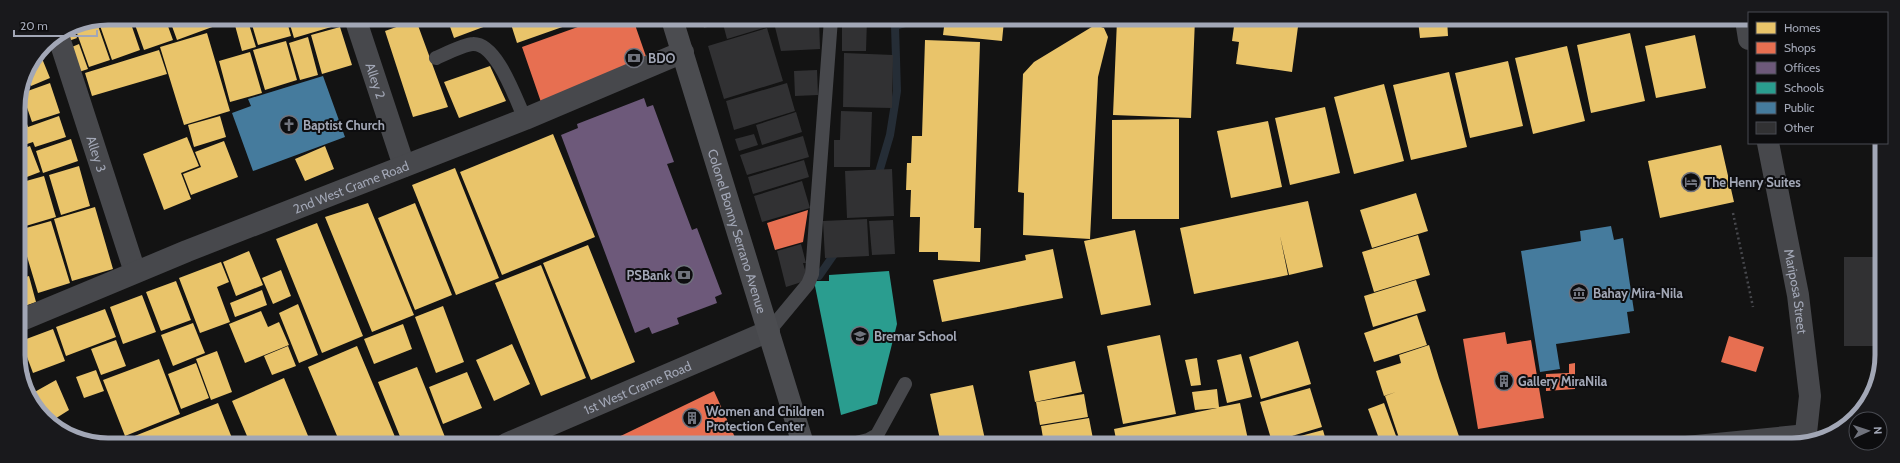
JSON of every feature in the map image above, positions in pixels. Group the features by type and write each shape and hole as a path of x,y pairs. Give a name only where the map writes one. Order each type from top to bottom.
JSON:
{"main road":[{"name":"Colonel Bonny Serrano Avenue","path":"674,25 801,438"}],"street":[{"name":"Alley 2","path":"357,25 404,166"},
{"name":"Alley 3","path":"60,40 135,272"},
{"name":"2nd West Crame Road","path":"25,319 135,272 525,119 683,52"},
{"name":"Mariposa Street","path":"1768,144 1798,295 1810,396 1806,436"},
{"name":"1st West Crame Road","path":"520,438 769,331"}],"lane":[{"path":"769,331 808,284 812,274 831,25"},
{"path":"436,58 473,44 486,47 497,59 525,119"},
{"path":"872,438 877,436 905,384"},
{"path":"1788,438 1802,437"}],"path":[{"path":"1733,213 1753,307"}],"building: Homes":[{"path":"131,25 140,50 112,60 100,26"},
{"path":"135,25 168,25 173,40 144,50"},
{"path":"172,25 215,25 215,26 177,40"},
{"path":"235,25 249,25 256,47 242,51"},
{"path":"252,25 288,25 291,36 258,45"},
{"path":"290,25 338,25 294,38"},
{"path":"402,25 418,25 448,107 413,117 385,31"},
{"path":"449,25 489,25 454,38"},
{"path":"511,25 568,25 517,43"},
{"path":"944,25 1004,25 1002,41 943,35"},
{"path":"1095,25 1104,28 1108,37 1098,77 1090,239 1023,235 1024,193 1018,192 1023,74 1034,62"},
{"path":"1117,25 1195,25 1191,118 1113,115"},
{"path":"1234,25 1298,25 1292,72 1236,64 1239,42 1232,41"},
{"path":"1419,25 1447,25 1448,36 1420,38"},
{"path":"98,26 110,60 89,67 76,31"},
{"path":"340,27 352,65 322,74 311,35"},
{"path":"74,32 77,38 63,43 62,39"},
{"path":"207,33 230,111 184,125 160,47"},
{"path":"1630,33 1645,101 1591,113 1577,45"},
{"path":"1695,35 1706,88 1656,98 1645,46"},
{"path":"308,37 318,75 300,80 289,43"},
{"path":"925,40 980,42 974,228 981,228 980,262 938,260 938,252 919,252 920,217 910,217 911,190 906,190 907,163 911,163 912,136 922,136"},
{"path":"286,41 297,80 265,90 253,50"},
{"path":"79,44 88,69 76,73 67,49"},
{"path":"1567,46 1585,121 1533,134 1515,58"},
{"path":"159,50 167,74 92,96 85,73"},
{"path":"250,52 262,93 230,102 219,61"},
{"path":"42,58 50,78 31,86 29,82 31,76"},
{"path":"1508,61 1523,126 1470,138 1455,73"},
{"path":"490,66 506,101 459,118 444,82"},
{"path":"1449,72 1467,147 1411,160 1393,85"},
{"path":"50,83 60,113 32,122 25,102 27,91"},
{"path":"1384,84 1404,161 1354,174 1334,97"},
{"path":"1325,107 1340,173 1290,185 1275,118"},
{"path":"59,116 66,137 35,147 33,142 25,145 25,118 28,127"},
{"path":"220,116 226,137 194,147 188,125"},
{"path":"1179,119 1179,219 1112,219 1112,120"},
{"path":"1268,121 1282,187 1231,198 1217,131"},
{"path":"553,134 595,237 502,275 460,172"},
{"path":"187,137 199,166 181,173 191,199 164,210 143,154"},
{"path":"71,139 78,161 43,173 36,151"},
{"path":"224,141 238,177 191,195 183,174 201,167 195,152"},
{"name":"The Henry Suites","path":"1721,145 1734,202 1660,218 1648,161"},
{"path":"30,146 40,172 25,178 25,148"},
{"path":"325,146 334,169 305,181 295,159"},
{"path":"79,166 90,206 61,215 49,175"},
{"path":"455,168 499,278 456,295 412,185"},
{"path":"44,176 56,217 25,226 25,181"},
{"path":"1416,193 1428,231 1372,248 1360,210"},
{"path":"1308,201 1323,267 1289,275 1280,236 1288,275 1194,294 1180,228"},
{"path":"368,203 414,315 372,332 325,217"},
{"path":"415,203 452,295 415,310 378,218"},
{"path":"95,207 113,269 72,281 54,219"},
{"path":"51,221 70,283 38,293 25,250 25,228"},
{"path":"317,223 363,336 322,353 276,239"},
{"path":"1135,230 1151,305 1101,315 1084,241"},
{"path":"1418,235 1430,275 1374,292 1362,252"},
{"path":"588,245 635,362 591,380 543,263"},
{"path":"1053,249 1063,298 942,322 933,280 1026,260 1025,255"},
{"path":"249,251 263,285 236,296 223,262"},
{"path":"221,262 229,282 217,287 230,322 200,333 179,278"},
{"path":"541,265 586,378 541,396 495,283"},
{"path":"281,270 291,296 273,304 262,278"},
{"path":"29,276 36,302 25,306 25,277"},
{"path":"1416,280 1426,311 1373,327 1364,296"},
{"path":"176,281 191,320 161,331 146,292"},
{"path":"262,290 267,305 235,317 230,303"},
{"path":"142,295 156,332 123,344 110,307"},
{"path":"298,304 318,355 299,363 279,313"},
{"path":"443,306 464,362 436,373 415,317"},
{"path":"105,309 116,337 66,356 56,327"},
{"path":"261,311 268,327 279,322 289,345 245,363 229,324"},
{"path":"1417,315 1427,345 1374,362 1364,333"},
{"path":"193,323 205,353 173,366 161,335"},
{"path":"403,324 412,349 374,364 364,339"},
{"path":"53,329 65,361 33,373 25,352 25,340"},
{"path":"1160,335 1176,414 1123,424 1107,346"},
{"path":"116,340 126,366 101,375 91,349"},
{"path":"1298,341 1311,384 1261,399 1249,357"},
{"path":"512,344 530,384 494,401 476,360"},
{"path":"1429,345 1460,438 1399,438 1385,396 1396,392 1384,396 1376,371 1401,363 1399,355"},
{"path":"288,346 296,366 272,375 264,356"},
{"path":"357,346 395,438 338,438 308,367"},
{"path":"217,351 232,392 211,400 196,359"},
{"path":"1241,354 1252,397 1227,403 1217,360"},
{"path":"1197,358 1201,385 1191,386 1185,360"},
{"path":"159,359 180,414 125,436 103,380"},
{"path":"1075,361 1082,392 1035,402 1029,371"},
{"path":"196,363 209,398 181,409 168,374"},
{"path":"26,364 30,375 28,376"},
{"path":"417,367 445,437 401,438 378,382"},
{"path":"96,370 104,391 84,398 76,377"},
{"path":"467,372 482,408 443,424 429,387"},
{"path":"284,378 309,438 248,438 232,401"},
{"path":"56,380 69,410 55,419 42,406 34,392"},
{"path":"973,385 985,438 940,438 930,394"},
{"path":"1310,388 1322,427 1285,438 1271,438 1260,402"},
{"path":"1217,389 1219,407 1240,403 1248,438 1116,438 1114,429 1217,408 1195,410 1192,392"},
{"path":"1084,394 1088,417 1040,425 1036,402"},
{"path":"218,403 232,438 130,438"},
{"path":"1384,403 1397,438 1379,438 1368,409"},
{"path":"1089,418 1093,438 1043,438 1041,426"},
{"path":"1323,430 1325,438 1293,438"}],"building: Shops":[{"path":"583,25 635,25 649,65 542,105 522,47"},
{"path":"808,210 803,242 775,250 767,223"},
{"name":"Gallery MiraNila","path":"1505,332 1507,344 1531,340 1544,418 1478,429 1463,339"},
{"path":"1729,336 1764,347 1756,372 1721,362"},
{"path":"1575,363 1575,389 1546,391 1546,374 1569,373 1569,364"},
{"name":"Women and Children Protection Center","path":"714,391 735,438 616,438"}],"building: Offices":[{"path":"644,98 647,107 653,105 674,162 667,164 692,230 697,228 722,294 715,297 717,303 677,318 679,324 652,334 649,327 635,333 561,135 578,128 577,124"}],"building: Schools":[{"path":"889,271 897,324 877,404 841,415 814,281 829,281 829,275"}],"building: Public":[{"name":"Baptist Church","path":"323,76 345,137 253,171 232,113 251,106 248,99"},
{"name":"Bahay Mira-Nila","path":"1611,226 1614,240 1623,238 1634,311 1627,312 1630,333 1556,344 1560,369 1540,372 1521,251 1581,241 1580,231"}],"building: Other":[{"path":"703,25 714,25 704,28"},
{"path":"723,25 770,26 727,39"},
{"path":"774,25 819,25 820,49 781,51"},
{"path":"842,25 867,25 866,51 842,51"},
{"path":"767,28 783,81 724,99 708,46"},
{"path":"844,53 893,55 892,108 843,107"},
{"path":"817,70 818,95 795,96 794,71"},
{"path":"787,83 795,111 734,130 726,101"},
{"path":"841,111 872,112 870,167 834,167 834,140 840,140"},
{"path":"796,112 802,132 762,145 756,125"},
{"path":"754,134 758,145 739,151 735,139"},
{"path":"803,136 809,157 747,175 740,155"},
{"path":"804,160 809,177 753,194 748,177"},
{"path":"892,169 894,216 847,218 845,171"},
{"path":"802,181 810,208 762,222 754,196"},
{"path":"867,219 869,256 825,258 823,221"},
{"path":"893,220 895,254 872,255 869,221"},
{"path":"801,244 806,263 803,263 808,280 786,287 777,251"},
{"path":"1844,257 1875,257 1875,346 1844,346"}],"waterway":[{"path":"877,179 890,135 897,91 895,26 899,25"},
{"path":"819,276 837,250"}],"place":[{"name":"BDO","path":"634,58"},
{"name":"Baptist Church","path":"289,125"},
{"name":"The Henry Suites","path":"1691,182"},
{"name":"PSBank","path":"684,275"},
{"name":"Bahay Mira-Nila","path":"1579,293"},
{"name":"Bremar School","path":"860,336"},
{"name":"Gallery MiraNila","path":"1504,381"},
{"name":"Women and Children Protection Center","path":"692,418"}]}
